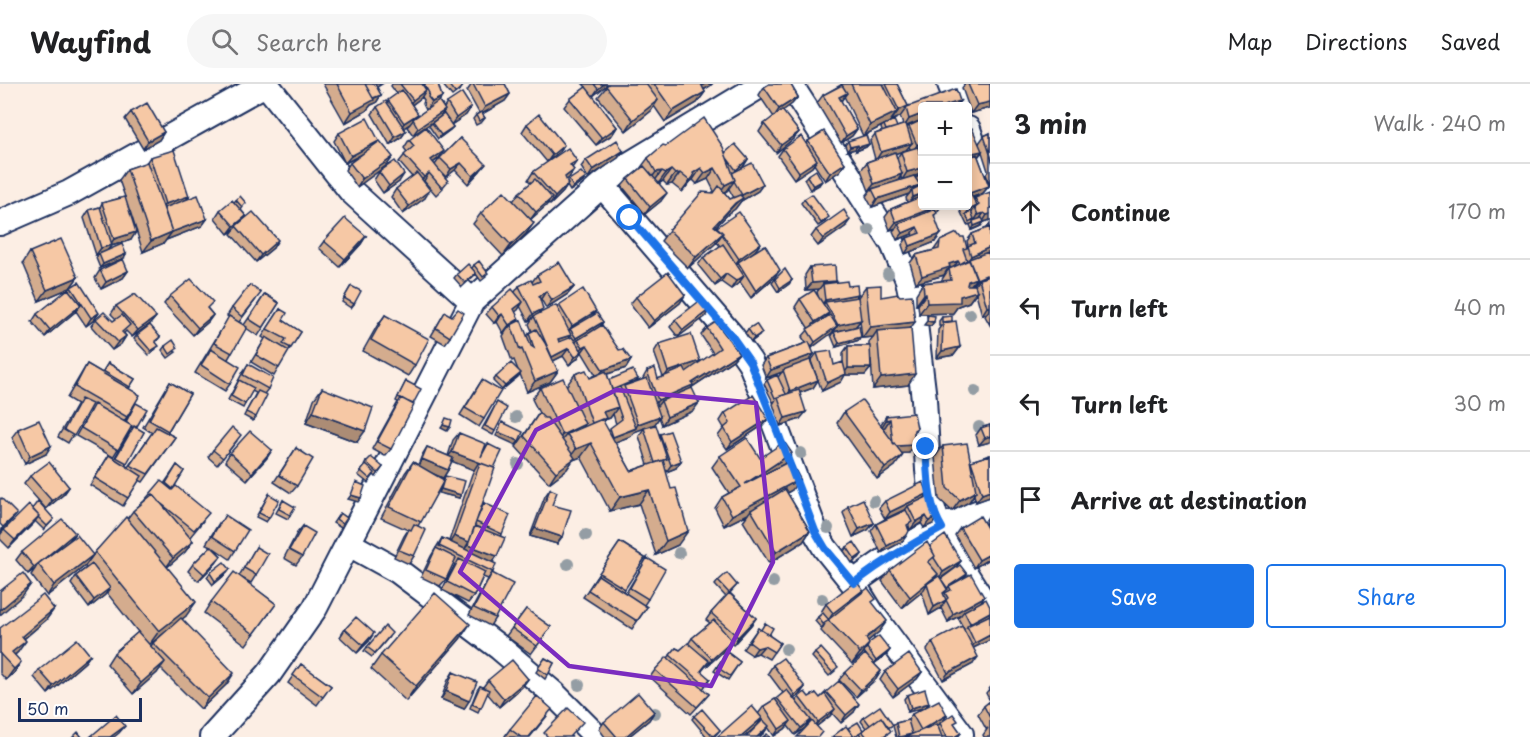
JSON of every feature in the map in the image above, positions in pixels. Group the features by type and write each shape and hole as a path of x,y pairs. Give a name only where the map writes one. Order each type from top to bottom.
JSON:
{"street":[{"path":"0,223 69,193 265,84 351,191 472,300"},
{"path":"212,737 269,674 315,608 472,300 602,185 630,164 763,84"},
{"path":"790,84 893,244 908,280 924,399 927,470 932,506 965,573 990,612"},
{"path":"950,84 957,102"},
{"path":"972,141 990,195"},
{"path":"602,185 731,335 750,362 815,531 825,548 854,583 873,615 961,734"},
{"path":"854,583 901,550 942,528 990,508"},
{"path":"349,544 398,571 500,648 554,694 597,737"}],"highlighted area":[{"path":"616,390 756,403 773,562 711,686 569,666 460,572 536,430"}],"building":[{"path":"337,84 365,84 374,100 352,112"},
{"path":"365,84 375,84 381,95 373,98"},
{"path":"400,84 422,84 426,90 413,100"},
{"path":"424,84 438,84 442,97 432,102"},
{"path":"448,84 462,84 463,86 455,93"},
{"path":"473,84 505,84 510,94 485,107"},
{"path":"594,84 604,84 598,89"},
{"path":"609,84 646,84 658,100 633,120 606,86"},
{"path":"654,84 701,84 705,92 673,111"},
{"path":"769,84 792,84 798,97 779,109 764,87"},
{"path":"851,84 883,84 897,112 870,125"},
{"path":"886,84 897,84 908,106 899,110"},
{"path":"968,84 990,84 990,102 977,105"},
{"path":"842,85 847,93 839,97 857,129 846,136 823,95"},
{"path":"586,87 617,127 602,138 570,99"},
{"path":"956,89 960,101 957,102 921,102"},
{"path":"402,90 418,114 404,123 388,100"},
{"path":"462,93 471,107 456,118 447,103"},
{"path":"386,101 406,131 395,137 377,107"},
{"path":"439,101 445,110 418,128 413,119"},
{"path":"147,103 164,132 148,141 131,112"},
{"path":"918,103 918,116 909,119 907,107"},
{"path":"782,110 799,132 781,145 764,124"},
{"path":"481,112 485,118 479,121 476,115"},
{"path":"444,114 453,127 441,135 432,123"},
{"path":"539,114 564,145 552,155 527,124"},
{"path":"367,118 379,141 351,156 339,133"},
{"path":"704,118 723,147 735,180 725,185 715,168 705,173 701,168 693,173 694,176 690,181 680,173 675,174 671,170 666,173 656,172 648,158 663,145 666,146"},
{"path":"894,120 897,127 886,130 884,125"},
{"path":"918,122 917,145 909,126"},
{"path":"906,124 912,143 881,152 875,134"},
{"path":"426,127 444,151 431,160 448,181 442,188 429,173 424,177 404,155 414,146 409,140"},
{"path":"972,128 982,151 972,153"},
{"path":"824,131 845,163 830,173 808,141"},
{"path":"990,133 990,154 984,136"},
{"path":"866,135 869,144 850,147 848,141"},
{"path":"801,136 817,160 799,172 783,149"},
{"path":"460,138 486,164 473,176 461,163 451,169 440,158"},
{"path":"617,140 623,151 593,170 586,160"},
{"path":"380,141 393,157 362,179 350,163"},
{"path":"735,144 748,159 736,170 725,153"},
{"path":"918,147 918,169 907,172 901,152"},
{"path":"568,148 577,161 570,165 574,170 565,177 568,184 555,197 533,172"},
{"path":"174,150 189,196 165,204 150,157"},
{"path":"895,152 902,174 874,184 867,162"},
{"path":"977,154 989,186 972,192 972,156"},
{"path":"395,161 404,174 389,186 379,172"},
{"path":"147,162 172,232 151,241 127,169"},
{"path":"752,163 763,184 742,195 732,173"},
{"path":"644,166 667,193 650,207 628,179"},
{"path":"816,170 822,181 813,186 807,176"},
{"path":"581,172 586,178 573,187 569,180"},
{"path":"417,173 430,190 409,206 396,189"},
{"path":"914,176 918,182 918,186 877,199 872,189"},
{"path":"535,179 552,198 536,212 519,193"},
{"path":"719,186 730,199 740,195 743,198 735,203 714,226 723,233 696,257 669,230 702,192 714,193"},
{"path":"918,187 918,195 913,197 912,190"},
{"path":"504,191 534,223 511,245 481,213"},
{"path":"990,192 990,214 978,215 975,208 979,205 975,198"},
{"path":"812,194 829,217 821,223 804,199"},
{"path":"198,195 207,219 172,232 164,208"},
{"path":"240,196 246,203 242,207 236,200"},
{"path":"125,197 136,232 114,239 102,203"},
{"path":"972,197 977,206 972,208"},
{"path":"918,198 918,210 927,210 896,222 891,209"},
{"path":"232,200 246,216 234,226 220,210"},
{"path":"100,207 112,245 101,248 89,210"},
{"path":"844,210 850,220 823,239 816,230"},
{"path":"936,210 937,213 934,215 941,234 910,246 907,238 920,233 917,227 903,233 898,224"},
{"path":"971,211 974,219 969,222 966,214"},
{"path":"253,212 278,240 261,255 236,226"},
{"path":"739,212 761,243 739,259 717,227"},
{"path":"345,218 366,236 345,259 324,241"},
{"path":"982,218 984,222 974,226 973,221"},
{"path":"990,227 990,247 971,256 968,246 975,243 972,234"},
{"path":"957,233 960,237 964,237 967,248 963,249 967,260 960,264 958,261 949,264 950,267 922,276 916,255 939,249 940,241"},
{"path":"61,239 78,277 47,290 30,252"},
{"path":"122,244 126,254 103,264 99,254"},
{"path":"723,244 744,276 736,281 726,274 720,279 703,258"},
{"path":"765,245 780,270 756,291 738,262"},
{"path":"988,252 990,307 987,307 979,279 987,277 986,275 977,279 969,259"},
{"path":"123,259 128,271 106,282 100,270"},
{"path":"969,260 976,278 968,281 967,285 975,285 977,291 960,296 960,302 927,303 923,283 951,280 949,269"},
{"path":"479,261 488,273 483,277 474,265"},
{"path":"559,262 574,287 552,300 546,291 539,296 543,309 533,314 519,286 531,280 533,284 540,281 537,275"},
{"path":"468,264 476,273 465,283 457,274"},
{"path":"835,265 836,281 812,283 810,267"},
{"path":"785,269 792,280 780,288 775,279"},
{"path":"668,272 685,295 654,321 636,297"},
{"path":"191,279 213,302 207,308 213,315 198,328 170,296"},
{"path":"847,281 848,286 857,285 858,294 825,300 823,284"},
{"path":"79,282 99,313 91,318 71,287"},
{"path":"250,285 261,293 242,317 232,308"},
{"path":"881,285 881,297 898,294 900,296 912,295 915,322 870,327 866,286"},
{"path":"351,286 361,291 354,304 344,298"},
{"path":"68,289 81,305 50,330 37,314"},
{"path":"512,289 523,302 514,309 519,319 509,325 502,314 499,316 492,307"},
{"path":"583,289 596,311 572,326 559,305"},
{"path":"814,290 829,313 815,322 800,299"},
{"path":"135,294 156,317 138,330 116,306"},
{"path":"265,294 279,303 263,328 249,319"},
{"path":"858,297 861,320 838,325 825,302"},
{"path":"702,299 710,309 683,330 675,320"},
{"path":"556,305 571,335 558,339 559,342 572,337 582,351 575,357 569,348 552,357 534,316"},
{"path":"280,309 287,313 283,320 301,332 291,348 283,344 286,339 267,329"},
{"path":"458,309 464,313 450,337 436,328 445,312 452,316"},
{"path":"104,312 113,321 122,315 130,325 122,332 126,336 118,342 96,319"},
{"path":"597,313 603,322 576,338 570,329"},
{"path":"385,315 429,339 415,365 371,340"},
{"path":"830,315 837,326 815,342 807,329"},
{"path":"928,315 935,316 934,322 927,321"},
{"path":"229,316 247,327 232,353 214,343"},
{"path":"952,316 952,321 942,322 942,317"},
{"path":"521,320 531,346 534,348 529,333 536,329 558,371 535,381 511,325"},
{"path":"956,321 960,347 942,351 943,323"},
{"path":"716,322 739,353 692,383 693,385 658,400 647,371 655,368 658,379 684,368 686,372 720,348 707,328"},
{"path":"756,324 762,333 754,338 748,329"},
{"path":"150,325 160,337 155,341 159,346 151,351 137,335"},
{"path":"602,325 619,350 623,349 631,360 603,370 587,345 583,347 578,340"},
{"path":"859,326 861,337 839,343 834,332"},
{"path":"911,328 915,374 881,378 877,331"},
{"path":"691,334 700,361 668,372 659,344"},
{"path":"266,337 289,351 279,368 256,355"},
{"path":"173,340 178,348 170,354 165,346"},
{"path":"809,342 814,354 771,370 766,358"},
{"path":"848,346 870,346 871,368 848,368"},
{"path":"211,349 240,367 230,384 201,365"},
{"path":"831,351 834,365 843,362 846,374 827,383 817,353"},
{"path":"810,360 818,380 790,391 783,370"},
{"path":"108,363 135,379 130,387 103,371"},
{"path":"511,363 521,373 505,386 496,377"},
{"path":"87,364 140,395 127,417 75,387"},
{"path":"248,364 273,378 268,389 243,375"},
{"path":"586,370 590,378 606,371 618,407 603,412 606,418 592,423 575,374"},
{"path":"633,370 638,379 612,390 609,380"},
{"path":"777,375 786,394 775,398 767,380"},
{"path":"563,378 585,424 562,435 540,388"},
{"path":"647,378 660,416 638,424 624,386"},
{"path":"239,380 254,388 245,404 231,396"},
{"path":"482,380 501,391 484,419 465,408"},
{"path":"406,381 421,389 413,404 398,397"},
{"path":"170,382 190,394 168,431 149,420"},
{"path":"620,387 636,428 613,437 610,428 622,419 612,390"},
{"path":"322,388 373,408 365,431 313,412"},
{"path":"692,388 699,403 667,417 661,401"},
{"path":"799,390 806,412 785,418 778,397"},
{"path":"258,391 267,395 256,417 246,412"},
{"path":"753,395 768,419 732,442 724,428 730,423 725,413"},
{"path":"401,398 414,405 391,449 377,442"},
{"path":"81,399 92,404 74,436 64,430"},
{"path":"862,400 903,455 885,468 844,412"},
{"path":"497,402 507,408 495,431 485,426"},
{"path":"136,403 147,409 136,428 134,426 133,428 126,422"},
{"path":"94,404 132,426 118,450 81,428"},
{"path":"539,413 547,418 575,458 556,472 524,436"},
{"path":"914,413 917,428 914,430 914,445 896,446 893,443 890,419 886,420 886,416"},
{"path":"446,418 452,420 450,427 443,425"},
{"path":"602,419 631,471 663,460 671,489 676,488 688,531 666,541 649,490 620,497 591,443 576,449 567,434"},
{"path":"39,420 51,446 30,456 18,429"},
{"path":"502,422 523,432 519,441 498,432"},
{"path":"656,425 667,459 655,463 644,428"},
{"path":"990,425 990,436 985,438 981,428"},
{"path":"134,426 144,432 127,463 116,457"},
{"path":"156,427 175,437 148,474 130,465"},
{"path":"232,427 241,435 223,458 213,450"},
{"path":"250,431 272,450 252,473 230,453"},
{"path":"670,431 681,461 671,465 660,434"},
{"path":"459,433 486,444 481,457 488,444 502,451 494,468 452,452"},
{"path":"747,438 760,458 784,442 792,453 745,484 790,461 800,479 732,515 722,497 741,487 720,456"},
{"path":"967,443 976,491 960,500 947,488 943,446"},
{"path":"427,447 453,458 448,470 422,459"},
{"path":"296,448 313,459 297,486 279,475"},
{"path":"109,455 142,476 128,498 95,478"},
{"path":"990,455 990,491 982,494 971,461"},
{"path":"371,457 383,467 378,473 366,462"},
{"path":"49,462 69,487 52,501 30,476"},
{"path":"413,462 444,480 421,522 389,507"},
{"path":"480,463 495,468 469,542 454,536"},
{"path":"177,465 184,471 173,489 166,483"},
{"path":"366,465 375,473 370,479 361,471"},
{"path":"445,476 465,481 461,495 441,489"},
{"path":"161,481 172,490 176,486 209,513 194,530 158,501 153,494 150,494"},
{"path":"356,482 365,486 361,498 351,495"},
{"path":"923,482 929,493 890,512 885,501"},
{"path":"550,489 557,492 552,505 571,510 562,537 535,528"},
{"path":"785,489 810,531 776,552 751,510"},
{"path":"153,494 193,541 173,558 133,511"},
{"path":"269,494 279,500 269,518 259,513"},
{"path":"929,496 938,516 929,521 926,516 916,522 908,506"},
{"path":"1,498 17,514 3,527 0,524"},
{"path":"863,499 874,523 859,529 848,506"},
{"path":"283,500 295,507 290,515 279,509"},
{"path":"38,501 54,519 47,526 32,509"},
{"path":"484,503 510,515 502,534 476,522"},
{"path":"29,505 39,516 15,540 4,530"},
{"path":"906,510 912,522 907,525 909,531 907,535 887,546 876,524"},
{"path":"340,513 347,518 343,524 336,519"},
{"path":"225,515 248,530 235,551 212,536"},
{"path":"980,516 990,533 990,554 979,560 960,528"},
{"path":"126,517 196,602 159,631 95,552"},
{"path":"62,519 75,533 34,567 22,552"},
{"path":"414,524 426,530 414,556 399,550 409,529 411,530"},
{"path":"303,526 315,533 302,557 289,550"},
{"path":"475,526 505,538 497,556 468,545"},
{"path":"77,535 93,555 54,585 38,564"},
{"path":"945,535 961,561 943,572 930,546"},
{"path":"442,538 496,564 493,572 439,546"},
{"path":"620,542 645,558 625,589 599,573"},
{"path":"854,542 862,554 855,559 847,547"},
{"path":"927,542 935,556 928,562 938,574 910,597 890,570"},
{"path":"211,546 221,556 204,574 193,564"},
{"path":"256,547 268,554 256,575 244,568"},
{"path":"436,548 456,558 446,579 426,570"},
{"path":"647,558 665,569 648,599 630,588"},
{"path":"459,559 485,572 474,596 447,582"},
{"path":"224,562 230,569 215,581 210,573"},
{"path":"92,564 110,588 94,600 76,576"},
{"path":"960,565 967,574 947,589 941,579"},
{"path":"234,572 276,604 254,634 211,602"},
{"path":"23,573 31,584 0,610 0,591"},
{"path":"492,573 513,584 495,618 474,608"},
{"path":"727,573 737,585 729,593 718,581"},
{"path":"971,574 984,597 953,614 945,593 951,590 949,586"},
{"path":"598,575 647,607 637,621 588,590"},
{"path":"939,576 948,589 943,593 946,600 934,607 927,584"},
{"path":"856,581 863,590 833,613 826,604"},
{"path":"868,588 876,599 872,602 887,621 866,638 869,644 860,653 828,620"},
{"path":"435,593 470,624 416,686 381,655"},
{"path":"729,593 756,618 738,637 711,613"},
{"path":"43,595 54,609 22,636 26,641 12,652 21,662 14,669 0,654 0,628"},
{"path":"986,599 990,612 970,623 964,611"},
{"path":"526,609 551,627 537,646 512,628"},
{"path":"823,613 829,620 823,624 818,617"},
{"path":"990,615 990,635 975,643 967,626"},
{"path":"356,617 374,633 363,645 345,629"},
{"path":"181,618 234,673 208,698 153,643"},
{"path":"714,620 732,641 712,659 692,638"},
{"path":"765,623 773,628 769,635 761,630"},
{"path":"385,626 392,633 375,653 367,647"},
{"path":"962,626 978,657 948,673 932,642"},
{"path":"758,628 780,643 774,652 764,646 757,648 749,642"},
{"path":"138,632 165,662 141,683 114,653"},
{"path":"879,636 890,650 876,661 867,648 869,643"},
{"path":"77,639 90,655 53,686 39,670"},
{"path":"688,643 709,661 701,671 710,679 705,685 670,655 676,648 680,650"},
{"path":"821,648 838,667 832,672 815,653"},
{"path":"727,652 740,662 730,676 717,667"},
{"path":"865,654 881,671 861,690 845,673"},
{"path":"909,654 922,672 898,689 885,672"},
{"path":"667,657 709,694 697,707 655,670"},
{"path":"545,658 554,663 548,675 538,668"},
{"path":"783,658 805,687 795,695 773,665"},
{"path":"512,660 528,679 504,699 488,680"},
{"path":"301,664 331,686 323,697 293,675"},
{"path":"453,672 477,682 469,701 446,691"},
{"path":"839,681 859,704 846,715 826,692"},
{"path":"480,686 489,690 481,708 472,704"},
{"path":"925,689 929,703 911,708 907,695"},
{"path":"787,690 811,720 801,728 777,698"},
{"path":"805,692 809,697 816,693 820,698 825,694 835,709 818,722 799,697"},
{"path":"638,693 654,712 625,737 617,737 604,722"},
{"path":"537,696 552,709 529,737 521,737 510,729"},
{"path":"775,699 791,721 779,729 764,706"},
{"path":"939,700 947,715 921,730 912,714"},
{"path":"990,701 990,718 984,706"},
{"path":"752,706 762,718 740,737 717,737"},
{"path":"880,706 893,725 888,728 881,717 870,725 864,717"},
{"path":"568,708 583,722 570,736 572,737 548,737 544,733"},
{"path":"702,709 720,730 713,736 694,716"},
{"path":"953,714 958,721 954,723 961,733 957,737 947,737 940,723"},
{"path":"116,715 125,726 110,737 90,737"},
{"path":"881,717 891,731 882,737 867,737 862,731"},
{"path":"763,720 769,726 757,737 746,737"},
{"path":"908,720 912,734 899,737 896,723"},
{"path":"812,721 822,732 818,737 797,737"},
{"path":"858,722 863,730 854,737 848,728"},
{"path":"937,724 942,737 905,737"},
{"path":"846,726 854,737 832,737"}],"route":[{"path":"630,218 731,335 750,362 815,531 825,548 854,583 880,563 942,528 932,506 926,447"}]}
